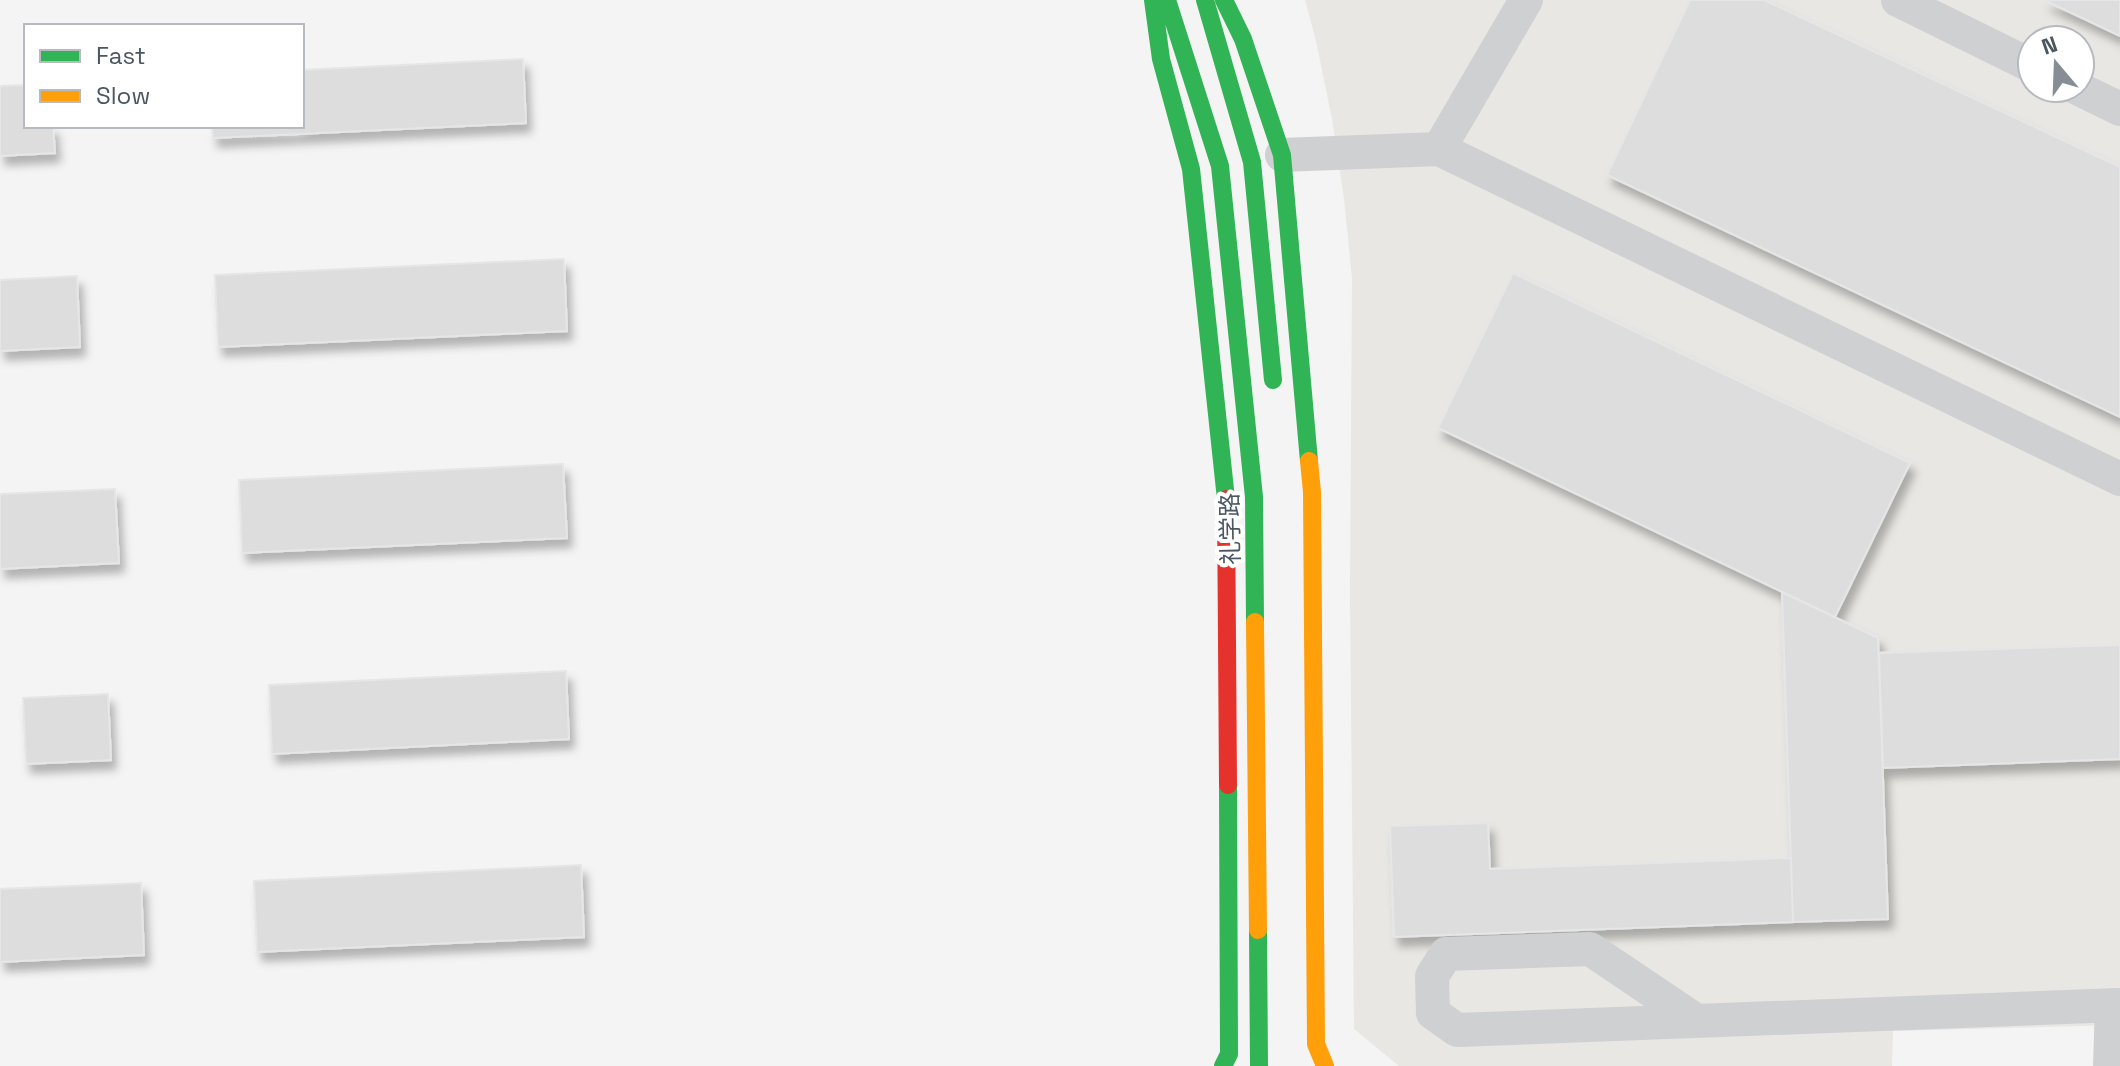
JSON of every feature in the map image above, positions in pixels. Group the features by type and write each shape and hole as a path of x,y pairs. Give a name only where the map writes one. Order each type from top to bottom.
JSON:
{"main road":[{"path":"1153,0 1161,59 1191,169 1226,504 1229,1054 1223,1066"},
{"name":"礼学路","path":"1167,0 1220,166 1254,497 1259,1066"},
{"path":"1205,0 1252,162 1274,400"},
{"path":"1224,0 1243,39 1282,155 1312,492 1316,1044 1325,1066"}],"street":[{"path":"1439,149 1526,0"},
{"path":"1898,0 2016,58"},
{"path":"2096,97 2120,109"},
{"path":"1282,155 1439,149 2120,479"},
{"path":"1697,1021 1590,949 1446,954 1432,976 1433,1013 1457,1030 1697,1021 2116,1005 2110,1066"}],"shaded area":[{"path":"1305,0 2120,0 2120,1025 1893,1031 1892,1066 1399,1066 1354,1029 1350,593 1352,278 1332,119"}],"building":[{"path":"1690,0 1764,0 2120,167 2120,417 1607,175"},
{"path":"2044,0 2120,0 2120,36"},
{"path":"523,59 526,123 213,138 212,128 304,128 304,70"},
{"path":"24,85 24,128 53,128 55,153 0,156 0,86"},
{"path":"564,259 567,331 218,347 215,275"},
{"path":"1513,273 1910,463 1835,617 1438,428"},
{"path":"77,276 80,347 0,351 0,280"},
{"path":"563,464 567,538 242,553 239,480"},
{"path":"115,489 119,563 0,569 0,494"},
{"path":"1782,592 1878,638 1888,919 1793,922"},
{"path":"2120,645 2120,759 1883,768 1879,653"},
{"path":"566,671 569,739 272,754 269,685"},
{"path":"108,694 111,760 26,764 23,698"},
{"path":"1488,823 1490,869 1791,858 1793,922 1394,937 1390,826"},
{"path":"581,865 584,937 257,952 254,881"},
{"path":"141,883 144,955 0,962 0,889"}],"traffic: fast":[{"path":"1153,0 1161,59 1191,169 1226,499"},
{"path":"1167,0 1220,166 1254,497 1255,622"},
{"path":"1205,0 1252,162 1273,380"},
{"path":"1224,0 1243,39 1282,155 1309,461"},
{"path":"1223,1066 1229,1054 1228,785"},
{"path":"1258,930 1259,1066"}],"traffic: slow":[{"path":"1309,461 1312,492 1316,1044 1325,1066"},
{"path":"1255,622 1258,930"}],"traffic: jam":[{"path":"1226,499 1228,785"}]}
